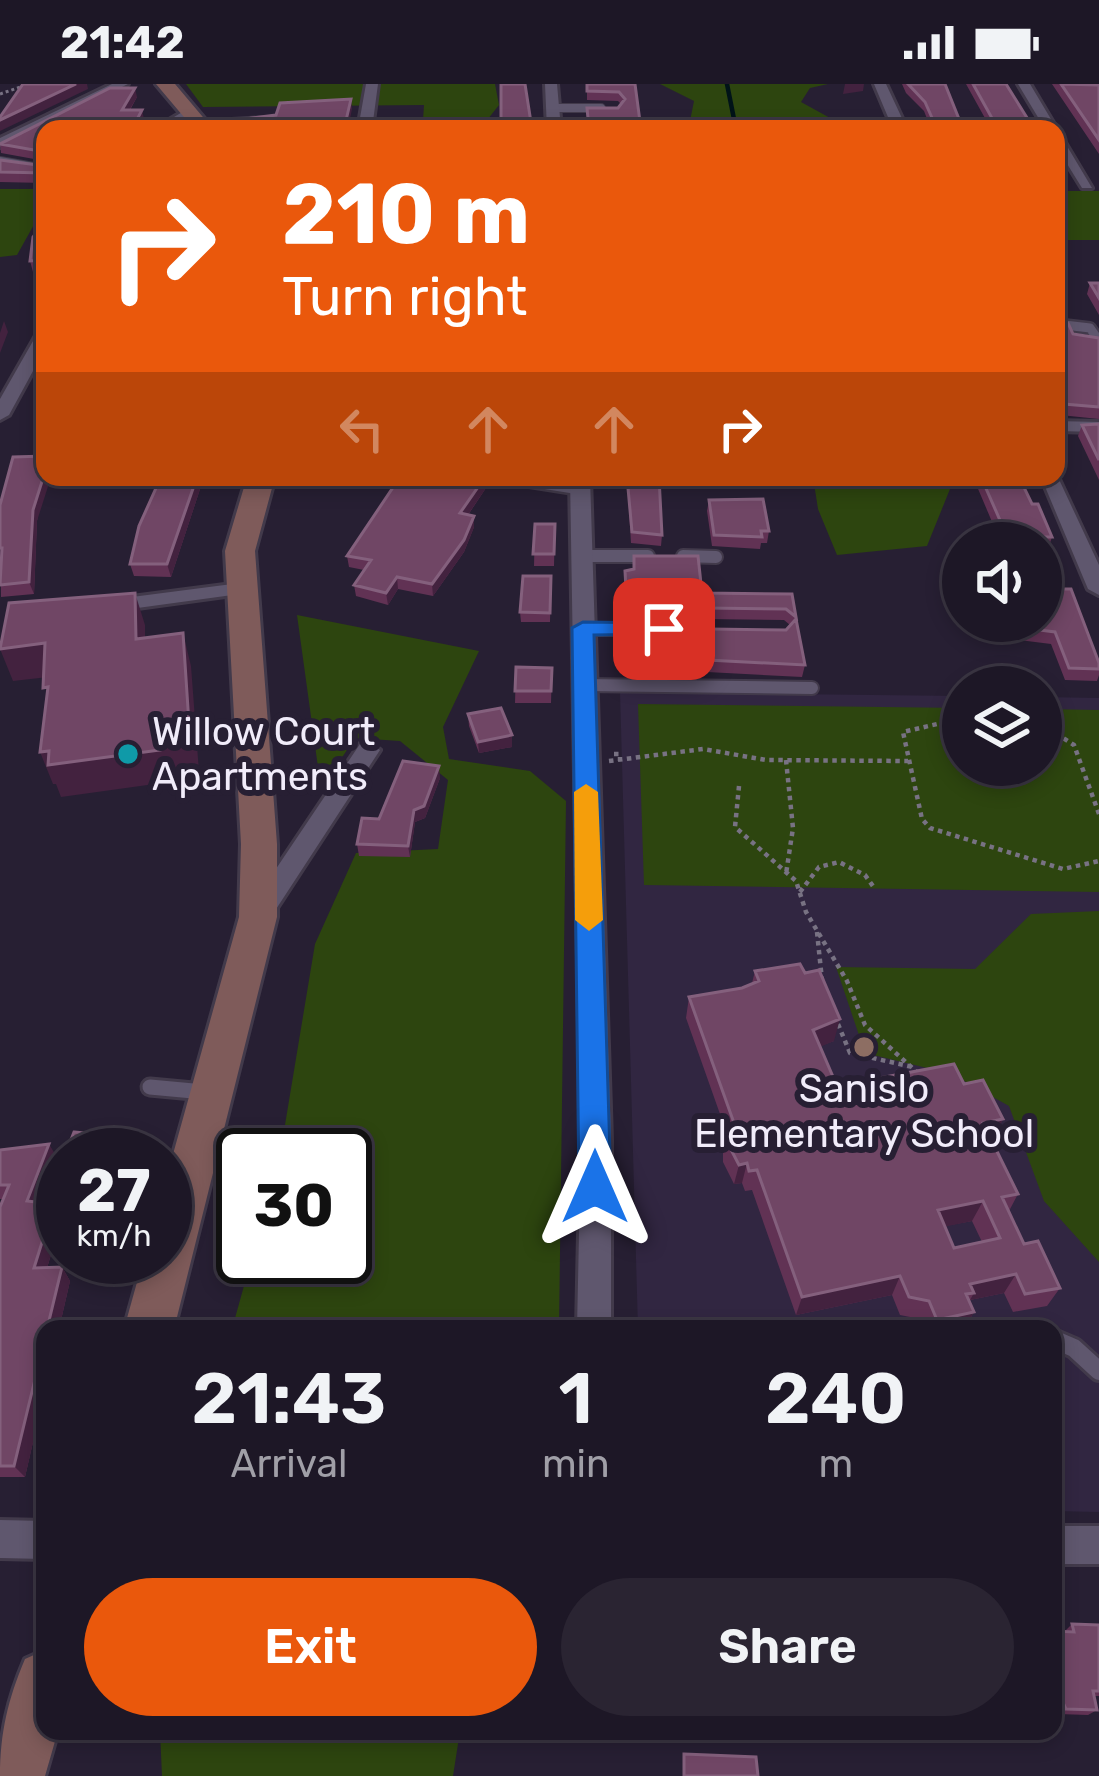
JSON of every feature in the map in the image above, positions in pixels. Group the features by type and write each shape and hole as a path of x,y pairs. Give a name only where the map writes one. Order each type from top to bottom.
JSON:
{"main road":[{"path":"165,84 195,120"},
{"path":"151,1320 258,916 259,844 240,551 258,486"},
{"path":"15,1776 36,1708"}],"street":[{"path":"48,120 122,84"},
{"path":"366,120 372,84"},
{"path":"551,84 553,120"},
{"path":"880,84 896,120"},
{"path":"1024,84 1046,120"},
{"path":"0,143 36,126"},
{"path":"1065,147 1093,185"},
{"path":"0,415 36,350"},
{"path":"1065,426 1099,427"},
{"path":"580,486 596,1140 593,1320"},
{"path":"1055,486 1099,589"},
{"path":"68,611 240,590"},
{"path":"258,916 368,750"},
{"path":"0,1539 36,1540"},
{"path":"1062,1544 1099,1545"}],"lane":[{"path":"552,108 616,109"},
{"path":"228,120 274,117"},
{"path":"0,161 36,167"},
{"path":"1065,320 1095,317"},
{"path":"1065,323 1090,328 1099,340"},
{"path":"581,556 716,556"},
{"path":"583,628 672,630"},
{"path":"584,686 812,688"},
{"path":"150,1087 213,1093"},
{"path":"1062,1343 1099,1371"}],"path":[{"path":"0,94 27,85"},
{"path":"942,723 902,732 922,819 931,829 1063,869 1099,861"},
{"path":"1062,737 1074,745 1099,814"},
{"path":"585,760 703,749 786,760 909,760"},
{"path":"614,754 620,754 620,760"},
{"path":"786,760 793,828 786,874"},
{"path":"1086,778 1096,779"},
{"path":"739,786 735,826 800,892 866,1025 929,1084"},
{"path":"800,892 819,867 839,862 865,875 875,889"},
{"path":"816,929 823,991"},
{"path":"832,1012 850,1053 913,1067"}],"shaded area":[{"name":"Sanislo Elementary School","path":"620,692 942,696 942,786 1062,786 1062,697 1099,698 1099,1512 1062,1511 1062,1320 638,1320"}],"green space":[{"path":"186,84 495,84 499,105 487,120 423,120 424,105 203,107"},
{"path":"660,84 828,84 810,88 801,102 834,120 690,120 694,101"},
{"path":"0,189 36,189 36,221 17,255 0,257"},
{"path":"1065,191 1099,191 1099,240 1065,240"},
{"path":"814,486 950,489 927,546 837,555 818,509"},
{"path":"297,615 479,651 443,727 449,759 530,771 566,801 559,1320 234,1320 244,1284 372,1284 372,1128 284,1128 315,944 356,853 438,849 448,780 400,741 355,738 321,789"},
{"path":"638,704 942,708 942,786 1062,786 1062,709 1099,710 1099,892 644,885"},
{"path":"1099,911 1099,1262 1044,1201 1009,1106 952,1074 865,1053 836,967 975,969 1031,914"},
{"path":"160,1740 459,1740 453,1776 162,1776"}],"building":[{"path":"23,84 76,84 0,120"},
{"path":"501,84 525,84 531,120 501,120"},
{"path":"587,84 635,84 640,120 588,120 587,108 618,108 625,99 619,92 587,91"},
{"path":"908,84 945,84 959,120 933,120 925,102"},
{"path":"973,84 1006,84 1028,120 993,120"},
{"path":"1061,84 1099,85 1099,140"},
{"path":"110,88 135,88 122,110 142,110 137,120 47,120"},
{"path":"351,99 346,120 251,120 276,115 280,103"},
{"path":"36,126 36,150 0,144"},
{"path":"0,160 36,165 36,173 0,172"},
{"path":"36,233 36,261 30,261"},
{"path":"1065,322 1073,334 1099,338 1099,407 1065,404"},
{"path":"1099,424 1099,460 1082,425"},
{"path":"36,456 36,486 41,486 33,510 29,582 0,585 0,505 13,457"},
{"path":"157,486 194,486 167,564 130,564 139,526"},
{"path":"394,486 479,486 460,513 474,516 464,540 432,584 397,577 386,593 354,585 371,560 347,556"},
{"path":"628,486 659,486 662,535 632,532"},
{"path":"985,486 1023,486 1032,504 1038,504 1046,522 1001,522"},
{"path":"763,499 769,531 761,531 762,537 714,535 709,500"},
{"path":"535,524 555,524 554,554 533,554"},
{"path":"634,556 698,556 702,593 792,594 796,617 786,609 627,607 625,571 634,569"},
{"path":"523,576 551,576 550,613 520,612"},
{"path":"1062,586 1071,589 1099,663 1099,669 1069,668 1059,642"},
{"path":"135,593 136,639 183,633 190,739 159,743 160,750 48,765 49,751 40,752 48,687 43,688 45,643 0,649 9,603"},
{"path":"796,619 805,665 708,660 707,647 668,646 669,659 639,659 636,628 786,630"},
{"path":"516,667 552,668 551,691 515,691"},
{"path":"501,708 512,735 478,742 468,714"},
{"path":"403,761 439,766 424,806 414,810 408,846 357,844 362,818 379,819"},
{"path":"800,964 805,973 819,970 840,1019 813,1030 837,1086 954,1064 964,1084 983,1080 1003,1119 983,1123 1018,1194 1002,1197 1024,1244 1038,1241 1060,1288 1025,1294 1016,1274 970,1284 974,1293 966,1294 974,1312 937,1320 929,1301 909,1297 900,1276 802,1297 757,1170 749,1171 747,1163 739,1165 727,1142 727,1125 734,1123 689,997 742,988 759,981 755,971","holes":["983,1201 1000,1238 954,1248 938,1210"]},
{"path":"36,1146 36,1178 27,1201 36,1202 36,1284 58,1284 49,1320 36,1320 36,1375 14,1466 0,1466 0,1207 9,1185 0,1185 0,1150"},
{"path":"1072,1624 1099,1625 1099,1691 1093,1691 1097,1710 1066,1709 1062,1700 1062,1631 1074,1632"},
{"path":"684,1754 756,1757 758,1776 684,1776"}],"waterway":[{"path":"727,84 734,120"}],"slow traffic":[{"path":"586,792 589,920"}],"place":[{"name":"Willow Court Apartments","path":"128,754"},
{"name":"Sanislo Elementary School","path":"864,1047"}],"route":[{"path":"595,1187 583,628 664,629"}]}
